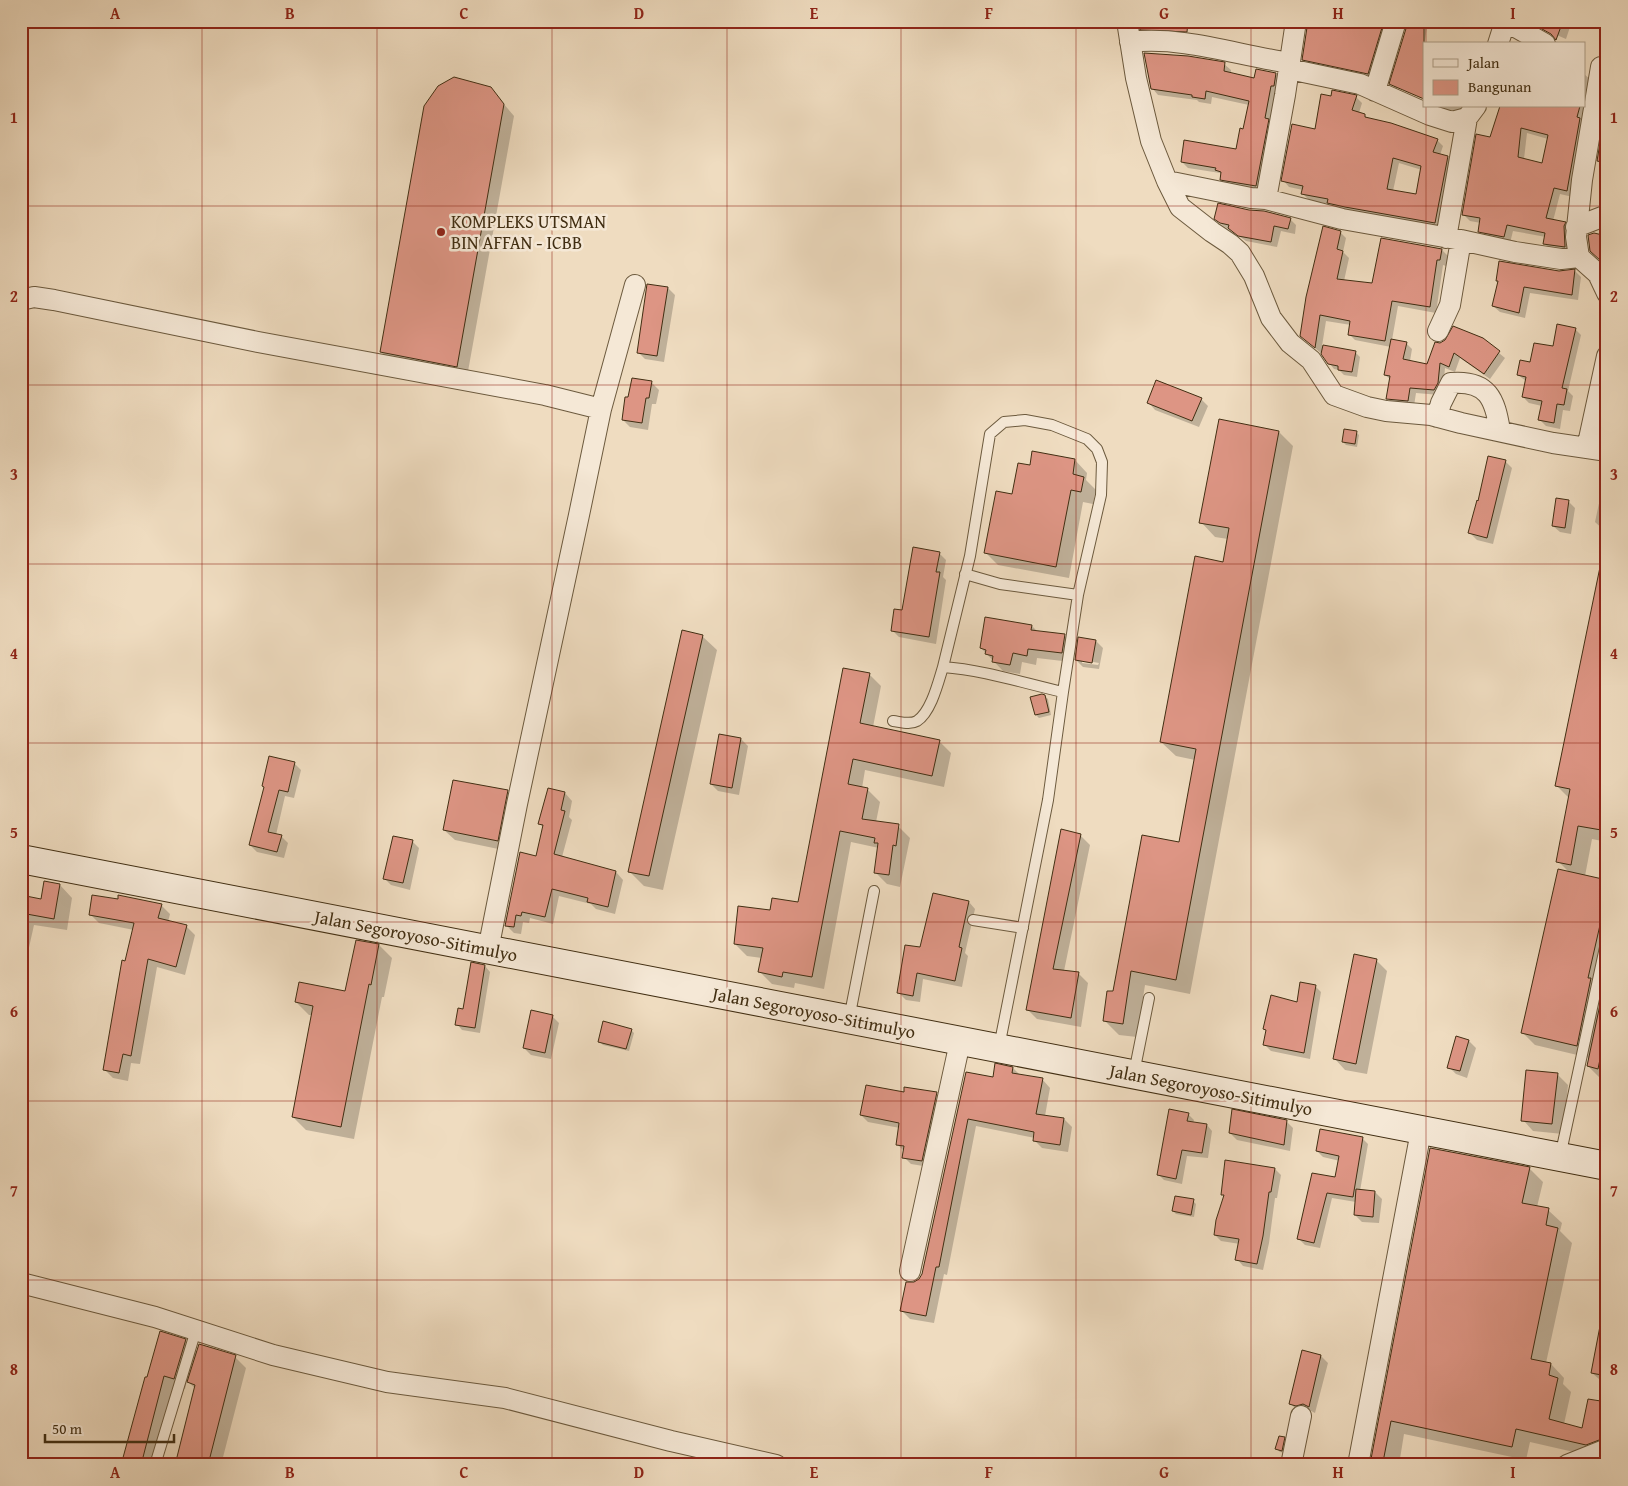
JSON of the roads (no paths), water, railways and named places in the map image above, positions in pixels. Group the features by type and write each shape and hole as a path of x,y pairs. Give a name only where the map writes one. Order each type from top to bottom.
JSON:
{"main road":[{"name":"Jalan Segoroyoso-Sitimulyo","path":"21,859 1607,1166"}],"street":[{"path":"1127,21 1136,78 1151,141 1167,182 1180,207 1240,253 1254,276 1271,318 1290,343 1311,360 1334,395 1367,407 1386,411 1437,417 1553,443 1597,450 1607,356"},
{"path":"1266,199 1296,21"},
{"path":"1375,91 1396,21"},
{"path":"1499,42 1505,21 1542,42"},
{"path":"1130,42 1152,40 1209,46 1259,58 1360,84 1430,115 1452,122 1472,112"},
{"path":"1597,66 1576,237 1580,257 1598,274 1607,292"},
{"path":"1438,331 1450,305 1454,239 1472,112"},
{"path":"1167,182 1251,198 1266,199 1342,218 1515,252 1561,258 1580,257"},
{"path":"1576,227 1607,215"},
{"path":"488,950 600,409 635,286"},
{"path":"21,300 34,298 54,300 258,342 545,394 600,409"},
{"path":"1437,417 1441,403 1451,383 1464,382 1476,386 1491,396 1497,409 1500,431"},
{"path":"910,1271 960,1042"},
{"path":"1358,1465 1421,1131"},
{"path":"21,1283 155,1317 273,1355 387,1382 506,1398 671,1441 776,1465"},
{"path":"1291,1465 1301,1416"},
{"path":"1578,1463 1607,1449"}],"lane":[{"path":"893,721 907,724 916,721 927,710 936,691 970,556 990,434 1004,422 1025,420 1052,425 1087,439 1097,449 1102,462 1101,496 1078,595 1048,800 999,1049"},
{"path":"966,574 1000,584 1078,595"},
{"path":"943,667 1017,680 1063,692"},
{"path":"848,1020 874,891"},
{"path":"973,920 1023,928"},
{"path":"1559,1158 1607,938"},
{"path":"1134,1075 1149,998"},
{"path":"156,1465 196,1330"}],"place":[{"name":"KOMPLEKS UTSMAN BIN AFFAN - ICBB","path":"441,232"}]}
